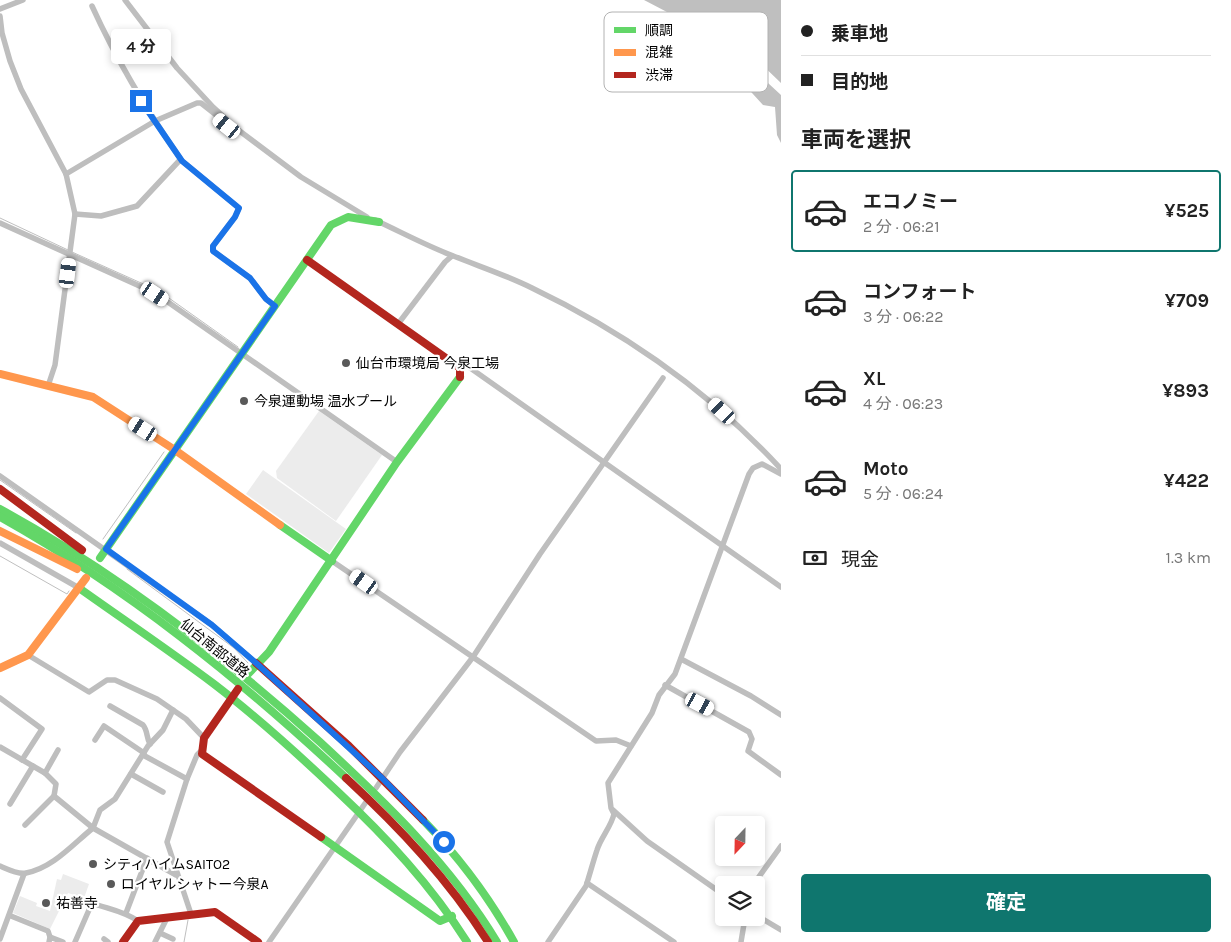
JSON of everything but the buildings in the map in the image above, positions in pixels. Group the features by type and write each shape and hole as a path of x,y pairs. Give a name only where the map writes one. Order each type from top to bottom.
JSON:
{"main road":[{"path":"100,558 274,305 337,220 352,216 379,222"},
{"path":"248,674 256,663 269,652 396,462 461,376 460,368 307,260"},
{"path":"0,374 94,398 175,450 332,560"},
{"path":"0,489 72,541 109,573"},
{"name":"仙台南部道路","path":"0,509 51,537 109,573 253,684 371,790 442,864 476,908 497,942"},
{"name":"仙台南部道路","path":"0,518 83,565 159,619 294,730 399,828 455,893 488,942"},
{"path":"0,531 70,565 159,619"},
{"path":"0,668 28,655 86,578"},
{"path":"79,588 232,698 308,764 360,812 425,880 452,916 466,942"},
{"path":"256,663 382,778 444,842 490,900 514,942"},
{"path":"238,689 204,738 202,754 440,921 452,916"},
{"path":"124,942 138,921 215,912 258,942"}],"street":[{"path":"0,9 23,0"},
{"path":"125,0 177,68 212,107 237,129 301,177 359,213 452,256 530,286 621,336 693,386 744,431 781,468"},
{"path":"92,6 117,60 182,161 239,208 235,217 213,246 213,251 250,278 266,299 274,305"},
{"path":"0,16 2,33 21,89 66,174 75,214 55,366 48,386"},
{"path":"66,174 155,121 200,103 227,126 237,129"},
{"path":"75,214 101,216 137,206 178,161 182,161"},
{"path":"0,223 70,251 155,294 396,462"},
{"path":"398,324 444,262 452,256"},
{"path":"460,368 466,365 781,587"},
{"path":"376,788 473,657 540,554 663,378"},
{"path":"548,942 587,883 585,882 593,866 597,850 613,820 614,812 611,808 608,783 665,685 676,674 753,468 762,464 781,474"},
{"path":"0,476 212,625 256,663"},
{"path":"0,543 79,588"},
{"path":"332,560 596,741 616,740 631,746"},
{"path":"28,655 89,692 108,680 115,680 157,699 186,719 204,738"},
{"path":"681,660 751,696 781,715"},
{"path":"665,685 749,732 752,739 748,751 781,776"},
{"path":"0,698 42,729 22,760"},
{"path":"110,706 143,725 147,730 146,738 150,744"},
{"path":"0,866 24,874 46,865 59,857 93,828 100,810 115,799 150,744 163,730 173,710"},
{"path":"95,740 104,726 144,754 187,779"},
{"path":"0,747 45,773 56,784 54,796 25,826"},
{"path":"45,773 58,750"},
{"path":"191,914 176,875 167,842 187,779 197,755 202,750"},
{"path":"10,804 33,766"},
{"path":"131,774 163,792"},
{"path":"54,796 93,828 176,875"},
{"path":"268,942 366,802"},
{"path":"611,808 647,841 715,890"},
{"path":"759,876 781,846"},
{"path":"126,913 147,858"},
{"path":"1,941 24,874"},
{"path":"587,883 674,942"},
{"path":"75,942 92,903 113,911 126,913 138,921"},
{"path":"11,916 48,930 50,940 63,942"},
{"path":"155,942 167,918"},
{"path":"765,920 781,930"},
{"path":"741,942 744,926"},
{"path":"160,933 173,940"}],"shaded area":[{"path":"644,0 781,0 781,83 768,70 768,12 667,12"},
{"path":"768,83 781,95 781,143 777,135 775,107 763,105 751,92 768,92"},
{"path":"319,411 382,455 336,521 277,478 276,471"},
{"path":"263,470 346,529 329,553 246,494"},
{"path":"63,874 89,884 84,898 68,893 50,929 13,913 20,896 37,903 36,906 50,911 57,879 61,880"}],"waterway":[{"path":"0,218 68,250"},
{"path":"72,252 159,291 238,347"},
{"path":"103,539 164,452"},
{"path":"0,480 76,533"},
{"path":"0,556 67,594 69,591"},
{"path":"127,569 234,648 248,663"},
{"path":"184,942 188,920"}],"traffic: fast":[{"path":"100,558 331,225 348,217 379,222"},
{"path":"248,674 269,652 397,462 460,377"},
{"path":"0,509 127,587 206,646 283,709 345,765 416,836 459,886 497,942"},
{"path":"0,517 93,574 181,637 265,705 346,778"},
{"path":"280,525 332,561"},
{"path":"79,588 214,684 307,763 355,808 407,862 467,942"},
{"path":"423,820 473,878 514,942"},
{"path":"321,837 440,921 452,916"}],"traffic: slow":[{"path":"0,374 93,397 175,450 280,525"},
{"path":"0,531 77,569"},
{"path":"0,668 28,655 86,578"}],"traffic: jam":[{"path":"307,260 460,368 460,377"},
{"path":"0,489 82,550"},
{"path":"256,663 349,746 423,820"},
{"path":"238,689 204,738 202,754 321,837"},
{"path":"346,778 423,856 457,897 488,942"},
{"path":"123,942 138,921 215,912 258,942"}],"place":[{"name":"仙台市環境局 今泉工場","path":"346,363"},
{"name":"今泉運動場 温水プール","path":"244,401"},
{"name":"シティハイムSAITO2","path":"93,864"},
{"name":"ロイヤルシャトー今泉A","path":"111,884"},
{"name":"祐善寺","path":"46,903"}],"route":[{"path":"141,101 182,161 239,208 235,217 213,246 213,251 250,278 266,299 275,306 106,549 212,625 256,663 382,778 444,842"}]}
